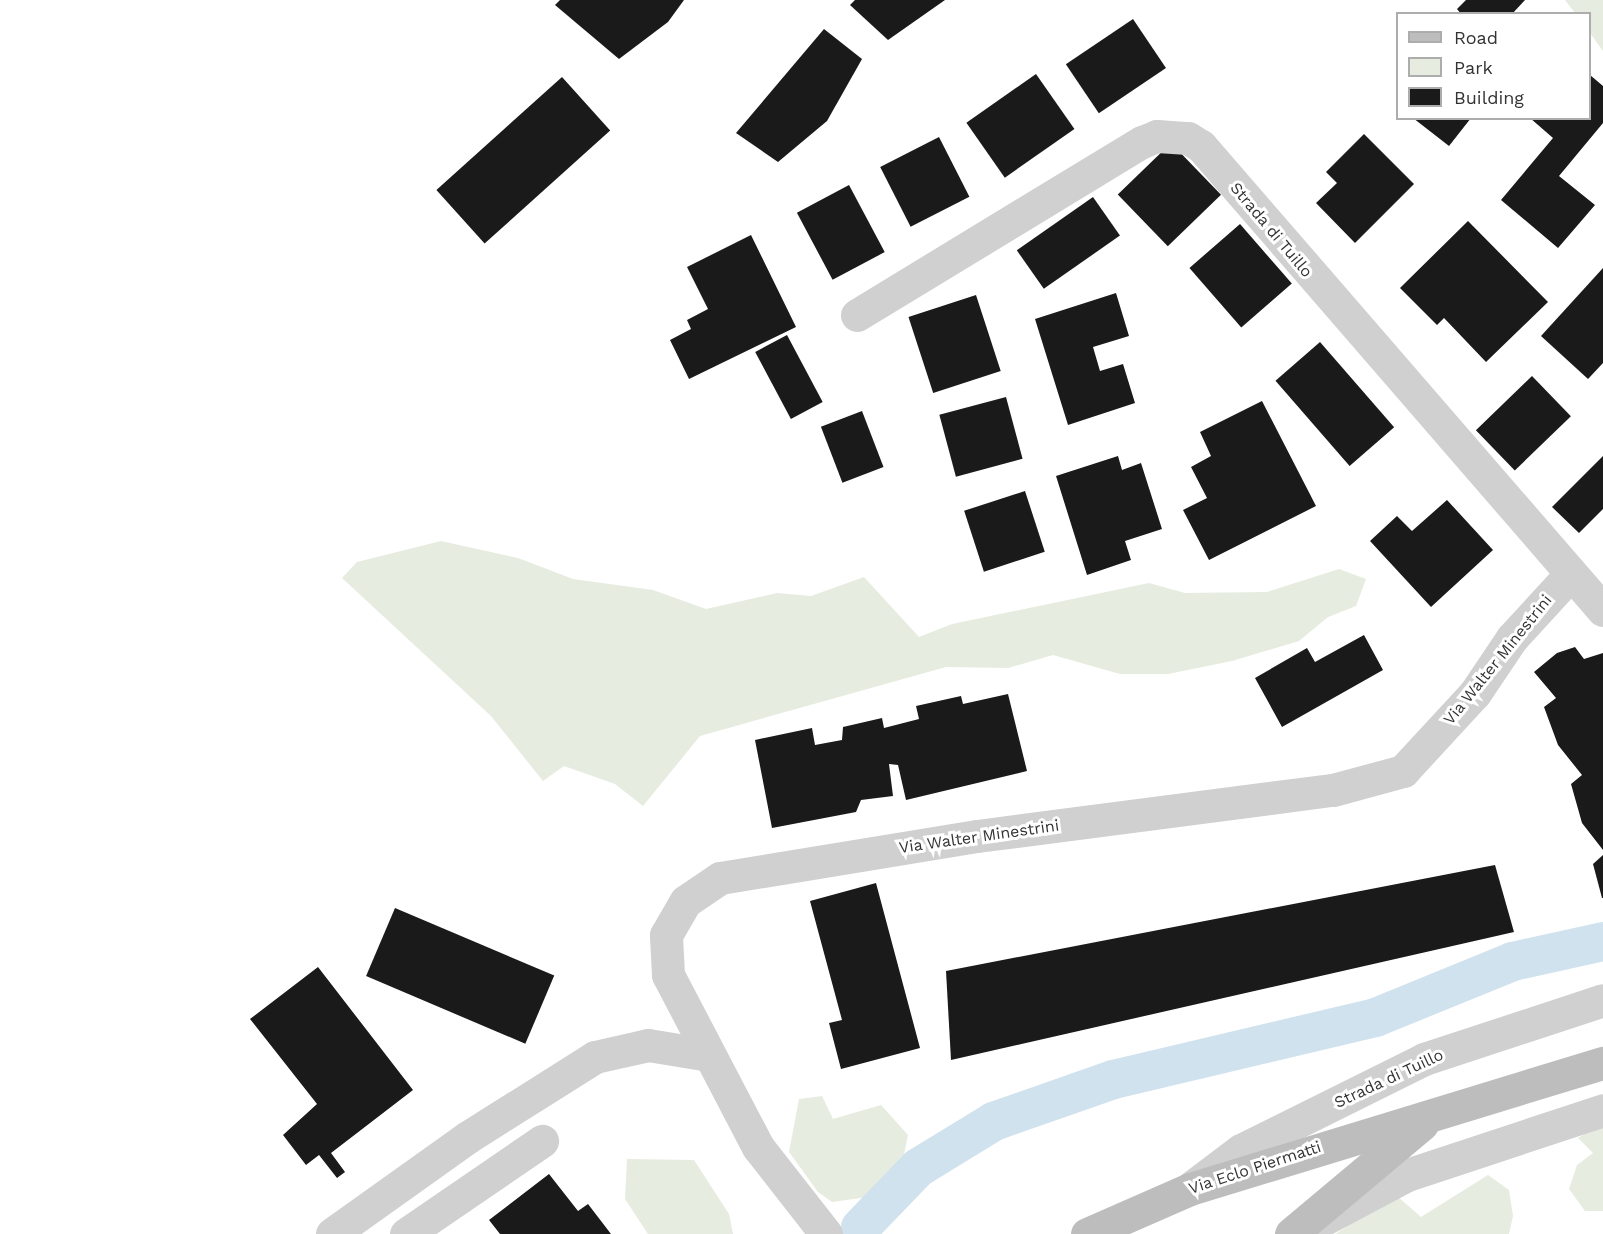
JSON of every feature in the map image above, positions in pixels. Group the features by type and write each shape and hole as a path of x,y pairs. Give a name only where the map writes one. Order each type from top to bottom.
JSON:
{"main road":[{"name":"Via Eclo Piermatti","path":"1086,1234 1190,1189 1322,1145 1428,1119 1603,1063"},
{"name":"Via Eclo Piermatti","path":"1291,1234 1428,1119"}],"street":[{"name":"Strada di Tuillo","path":"857,315 1142,142 1157,136 1188,138 1201,146 1570,575 1603,610"},
{"name":"Via Walter Minestrini","path":"826,1234 759,1147 668,975 666,935 686,901 720,878 977,836 1333,790 1403,771 1475,693 1512,638 1570,575"},
{"name":"Strada di Tuillo","path":"1190,1189 1241,1150 1424,1059 1603,1000"},
{"path":"332,1234 468,1137 595,1057 648,1045 709,1055"},
{"path":"1296,1234 1407,1175 1603,1110"},
{"path":"406,1234 542,1141"}],"green space":[{"path":"1565,0 1603,0 1603,51 1591,34 1591,12 1574,12"},
{"path":"441,541 518,558 573,579 653,590 706,609 777,593 811,596 864,577 919,637 952,624 1149,583 1185,593 1267,592 1339,569 1366,579 1356,606 1328,617 1299,641 1232,661 1168,674 1120,674 1053,655 1008,668 946,667 700,736 643,806 615,784 564,766 543,781 491,716 342,578 357,562"},
{"path":"822,1096 833,1119 881,1105 908,1135 896,1193 832,1202 818,1192 789,1152 799,1099"},
{"path":"1603,1123 1603,1211 1585,1211 1569,1189 1577,1165 1593,1153 1578,1138"},
{"path":"627,1159 694,1160 729,1214 733,1234 648,1234 625,1199"},
{"path":"1488,1175 1509,1190 1513,1216 1509,1234 1335,1234 1396,1195 1421,1217"}],"building":[{"path":"560,0 684,0 668,22 619,59 555,5"},
{"path":"855,0 945,0 888,40 850,5"},
{"path":"1466,0 1525,0 1514,12 1459,12 1457,9"},
{"path":"1133,19 1166,68 1099,113 1066,64"},
{"path":"824,29 862,59 827,121 778,162 736,133"},
{"path":"1036,74 1074,129 1005,178 966,123"},
{"path":"1591,76 1603,86 1603,123 1559,176 1595,205 1558,248 1501,200 1553,138 1532,120 1591,120"},
{"path":"562,77 610,131 485,244 436,190"},
{"path":"1416,120 1469,120 1449,146"},
{"path":"1364,134 1414,184 1355,243 1316,203 1337,183 1326,172"},
{"path":"939,137 969,197 911,227 880,167"},
{"path":"1171,143 1221,195 1168,246 1118,194"},
{"path":"849,185 885,252 833,280 797,213"},
{"path":"1093,197 1120,236 1044,289 1017,250"},
{"path":"1468,221 1548,302 1486,362 1444,318 1437,325 1400,288"},
{"path":"1240,224 1292,284 1241,328 1189,268"},
{"path":"751,235 796,327 689,379 670,340 691,329 687,320 708,309 687,267"},
{"path":"1603,268 1603,363 1588,379 1541,336"},
{"path":"1116,293 1129,336 1093,347 1100,371 1123,364 1135,403 1068,425 1035,319"},
{"path":"976,295 1001,371 933,393 908,317"},
{"path":"787,335 823,402 791,419 755,352"},
{"path":"1320,342 1394,427 1350,466 1275,381"},
{"path":"1532,376 1571,416 1515,470 1476,430"},
{"path":"1006,397 1023,459 956,477 939,415"},
{"path":"1262,401 1316,506 1209,560 1183,510 1207,498 1191,467 1211,456 1200,432"},
{"path":"862,411 884,467 842,483 821,427"},
{"path":"1118,456 1122,470 1141,463 1162,529 1125,541 1131,560 1087,575 1056,476"},
{"path":"1603,456 1603,509 1579,533 1552,507"},
{"path":"1025,491 1045,552 984,572 964,511"},
{"path":"1447,500 1493,550 1431,607 1370,541 1397,516 1412,531"},
{"path":"1364,635 1383,670 1282,727 1255,678 1307,648 1315,662"},
{"path":"1575,647 1584,659 1603,653 1603,850 1582,823 1571,784 1582,775 1558,745 1544,707 1556,698 1534,672 1557,653"},
{"path":"1008,694 1027,771 906,800 898,765 889,764 893,796 861,800 856,812 772,828 755,740 812,728 815,745 842,740 843,727 882,718 884,728 919,719 916,706 961,696 963,704"},
{"path":"1603,855 1603,898 1602,898 1593,864"},
{"path":"1495,865 1514,932 951,1060 946,971"},
{"path":"876,883 920,1048 841,1069 829,1023 842,1020 810,901"},
{"path":"395,908 554,976 525,1044 366,976"},
{"path":"318,967 413,1090 331,1153 345,1172 337,1178 319,1155 306,1165 283,1135 317,1104 250,1019"},
{"path":"549,1174 578,1211 588,1204 611,1234 500,1234 489,1220"}],"waterway":[{"path":"860,1227 918,1167 993,1121 1113,1079 1375,1017 1512,961 1603,941"}]}
